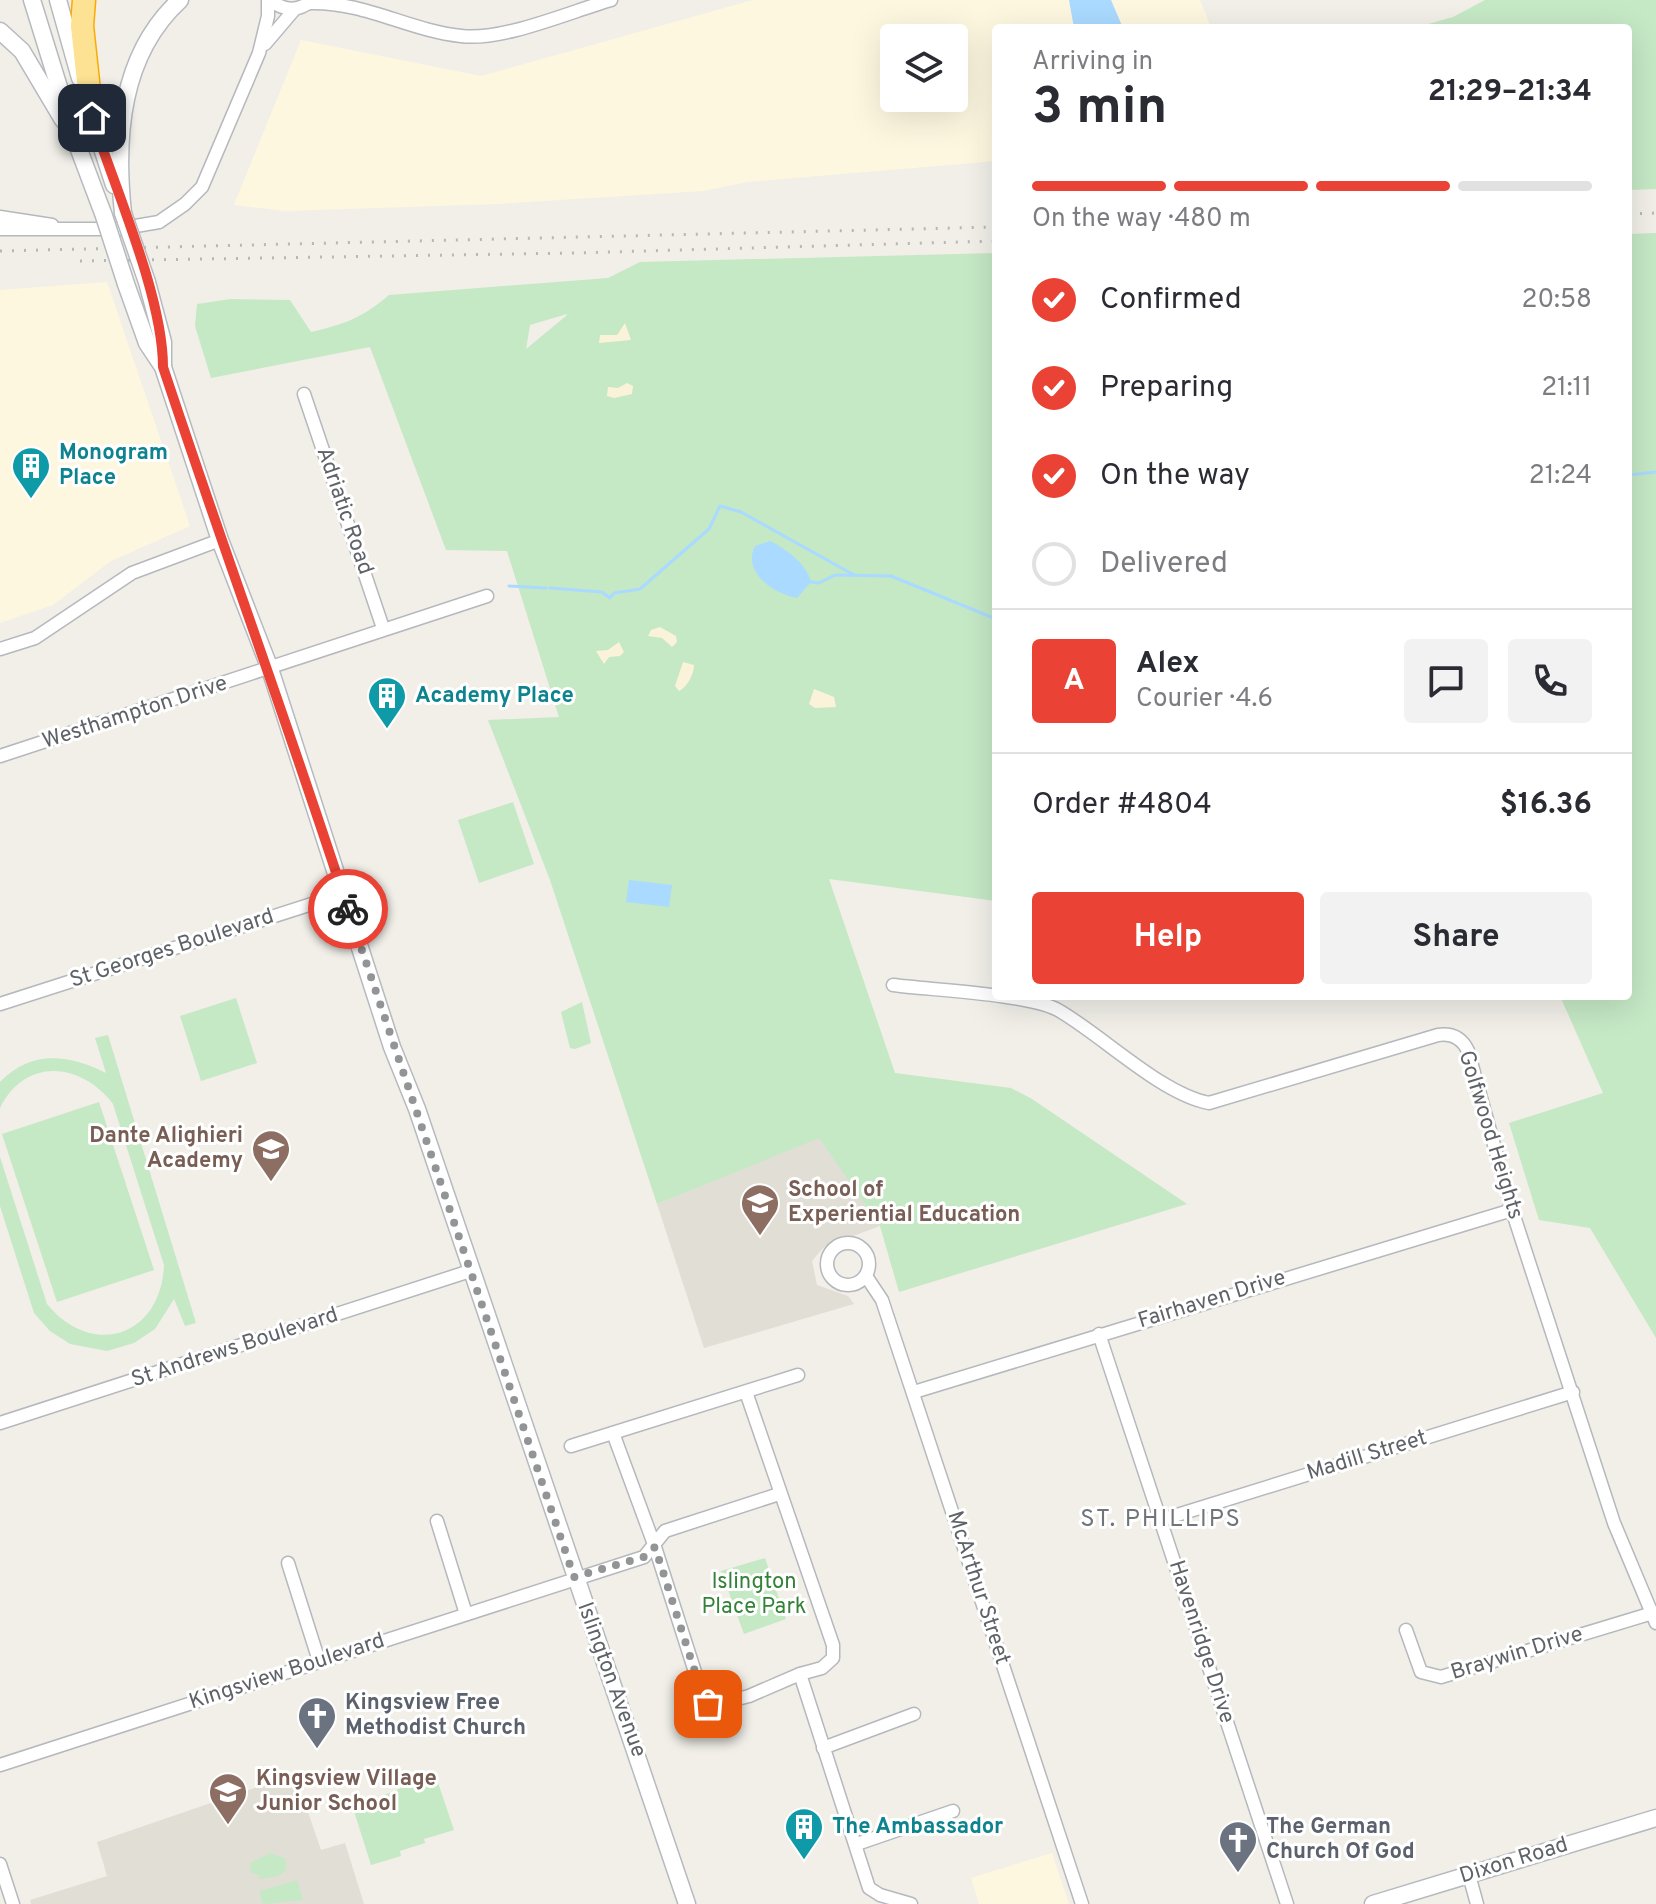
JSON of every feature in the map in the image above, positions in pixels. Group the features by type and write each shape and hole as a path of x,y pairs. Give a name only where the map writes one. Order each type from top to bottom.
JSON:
{"highway":[{"path":"84,0 82,26 92,118"}],"main road":[{"name":"Islington Avenue","path":"32,0 75,139 126,284 147,343 163,367 220,540 270,669 470,1271 687,1904"},
{"name":"Islington Avenue","path":"58,0 92,118 147,282 163,342 163,367"},
{"path":"123,213 119,125 132,72 165,13 180,0"},
{"path":"0,31 22,51 75,139"},
{"name":"Dixon Road","path":"1373,1904 1656,1818"}],"street":[{"path":"269,0 279,7 294,10"},
{"path":"0,229 95,232 159,222 202,187 259,53 269,0"},
{"path":"357,0 372,10"},
{"path":"259,53 294,10 312,1 337,2 372,10 419,29 465,37 510,30 611,0"},
{"path":"0,217 95,232"},
{"name":"Adriatic Road","path":"304,394 383,628"},
{"path":"0,649 35,638 132,573 220,540"},
{"name":"Westhampton Drive","path":"0,756 487,596"},
{"name":"St Georges Boulevard","path":"0,1004 343,894"},
{"name":"Golfwood Heights","path":"893,985 992,997"},
{"name":"Golfwood Heights","path":"1016,1000 1041,1003 1069,1017 1180,1093 1209,1103 1438,1035 1453,1036 1468,1051 1512,1210 1614,1523 1655,1616"},
{"name":"Fairhaven Drive","path":"914,1392 1512,1210"},
{"name":"St Andrews Boulevard","path":"0,1423 470,1271"},
{"name":"McArthur Street","path":"866,1276 880,1294 914,1392 1082,1904"},
{"name":"Havenridge Drive","path":"1099,1334 1287,1904"},
{"path":"571,1446 798,1375"},
{"path":"613,1433 655,1547 704,1700 708,1704 749,1696 822,1668 833,1658 833,1645 746,1392"},
{"name":"Madill Street","path":"1161,1520 1573,1392"},
{"name":"Kingsview Boulevard","path":"0,1765 574,1577 644,1557 665,1531 779,1494"},
{"path":"437,1521 466,1614"},
{"path":"288,1563 319,1661"},
{"name":"Braywin Drive","path":"1406,1630 1421,1672 1441,1677 1655,1616"},
{"path":"800,1674 869,1888 880,1895 911,1904"},
{"path":"823,1748 914,1714"},
{"path":"857,1844 953,1811"},
{"path":"0,1864 13,1904"},
{"path":"1469,1875 1477,1904"}],"shaded area":[{"path":"753,0 1200,0 1209,24 992,24 992,161 747,182 703,191 498,204 285,211 234,205 301,40 481,76"},
{"path":"107,282 190,526 111,561 53,605 0,623 0,290"},
{"name":"School of Experiential Education","path":"819,1137 880,1226 824,1247 812,1261 817,1285 848,1296 854,1304 704,1348 657,1204"},
{"name":"Kingsview Village Junior School","path":"295,1774 321,1850 345,1843 364,1904 31,1904 30,1900 107,1876 97,1842"},
{"path":"1052,1853 1069,1904 979,1904 971,1878"}],"green space":[{"path":"1485,0 1656,0 1656,189 1632,190 1632,24 1428,24 1453,17"},
{"path":"1656,233 1656,1338 1590,1228 1539,1220 1509,1123 1603,1093 1562,1000 1632,1000 1632,234"},
{"path":"992,253 992,900 829,879 895,1073 1011,1088 1187,1204 899,1292 880,1226 819,1138 657,1204 550,880 488,720 559,717 507,551 446,550 370,347 211,378 195,326 197,304 231,299 290,300 311,332 353,319 389,295 608,278 640,262","holes":["567,314 566,316 526,349 530,325"]},
{"path":"513,802 534,864 479,883 458,820"},
{"path":"236,998 257,1063 201,1081 180,1016"},
{"path":"582,1002 591,1043 570,1048 561,1012"},
{"path":"108,1035 196,1323 185,1326 174,1299 155,1329 134,1343 107,1351 70,1344 50,1331 34,1313 0,1206 0,1157 47,1304 65,1321 84,1331 103,1335 121,1332 138,1323 151,1309 160,1290 164,1265 113,1104 86,1080 55,1071 39,1073 24,1080 11,1091 0,1108 0,1082 24,1064 50,1058 78,1062 106,1073 95,1038"},
{"path":"99,1102 154,1270 57,1302 2,1134"},
{"name":"Islington Place Park","path":"765,1558 786,1619 744,1634 721,1571"},
{"path":"435,1774 454,1830 424,1839 425,1843 400,1851 401,1856 371,1865 353,1808"},
{"path":"271,1853 286,1859 286,1870 279,1876 260,1879 259,1875 251,1873 250,1863"},
{"path":"297,1880 303,1900 263,1904 259,1891"}],"sand":[{"path":"625,323 631,340 599,343 600,335 617,335"},
{"path":"627,383 633,386 632,394 614,398 607,396 608,387 618,388"},
{"path":"660,627 676,636 677,642 672,647 662,638 648,636 651,630"},
{"path":"619,642 624,652 620,656 609,657 604,664 596,651 608,650"},
{"path":"683,662 694,665 694,669 689,681 679,691 675,686"},
{"path":"814,689 834,697 836,707 815,708 809,704"}],"water":[{"path":"1069,0 1111,0 1121,24 1073,24"},
{"path":"770,541 795,558 809,575 811,582 797,598 778,592 756,573 752,556 755,546"},
{"path":"629,880 672,885 669,907 626,902"}],"waterway":[{"path":"1632,475 1656,472"},
{"path":"550,588 602,592 610,598 614,593 640,589 709,529 720,506 741,512 854,575"},
{"path":"811,582 819,583 835,575 891,576 992,617"},
{"path":"509,586 546,588"}],"railway":[{"path":"1632,214 1656,213"},
{"path":"0,251 992,227"},
{"path":"80,261 574,253 992,241"}],"way so far":[{"path":"348,909 392,1047 417,1109 574,1577 644,1557 655,1547 704,1700 708,1704"}],"place":[{"name":"Monogram Place","path":"31,500"},
{"name":"Academy Place","path":"387,730"},
{"name":"Dante Alighieri Academy","path":"271,1183"},
{"name":"School of Experiential Education","path":"760,1237"},
{"name":"Kingsview Free Methodist Church","path":"317,1750"},
{"name":"Kingsview Village Junior School","path":"228,1826"},
{"name":"The Ambassador","path":"804,1861"},
{"name":"The German Church Of God","path":"1238,1874"}],"district":[{"name":"ST. PHILLIPS","path":"1161,1520"}],"route":[{"path":"92,118 147,282 163,342 163,367 220,540 270,669 348,909"}]}
